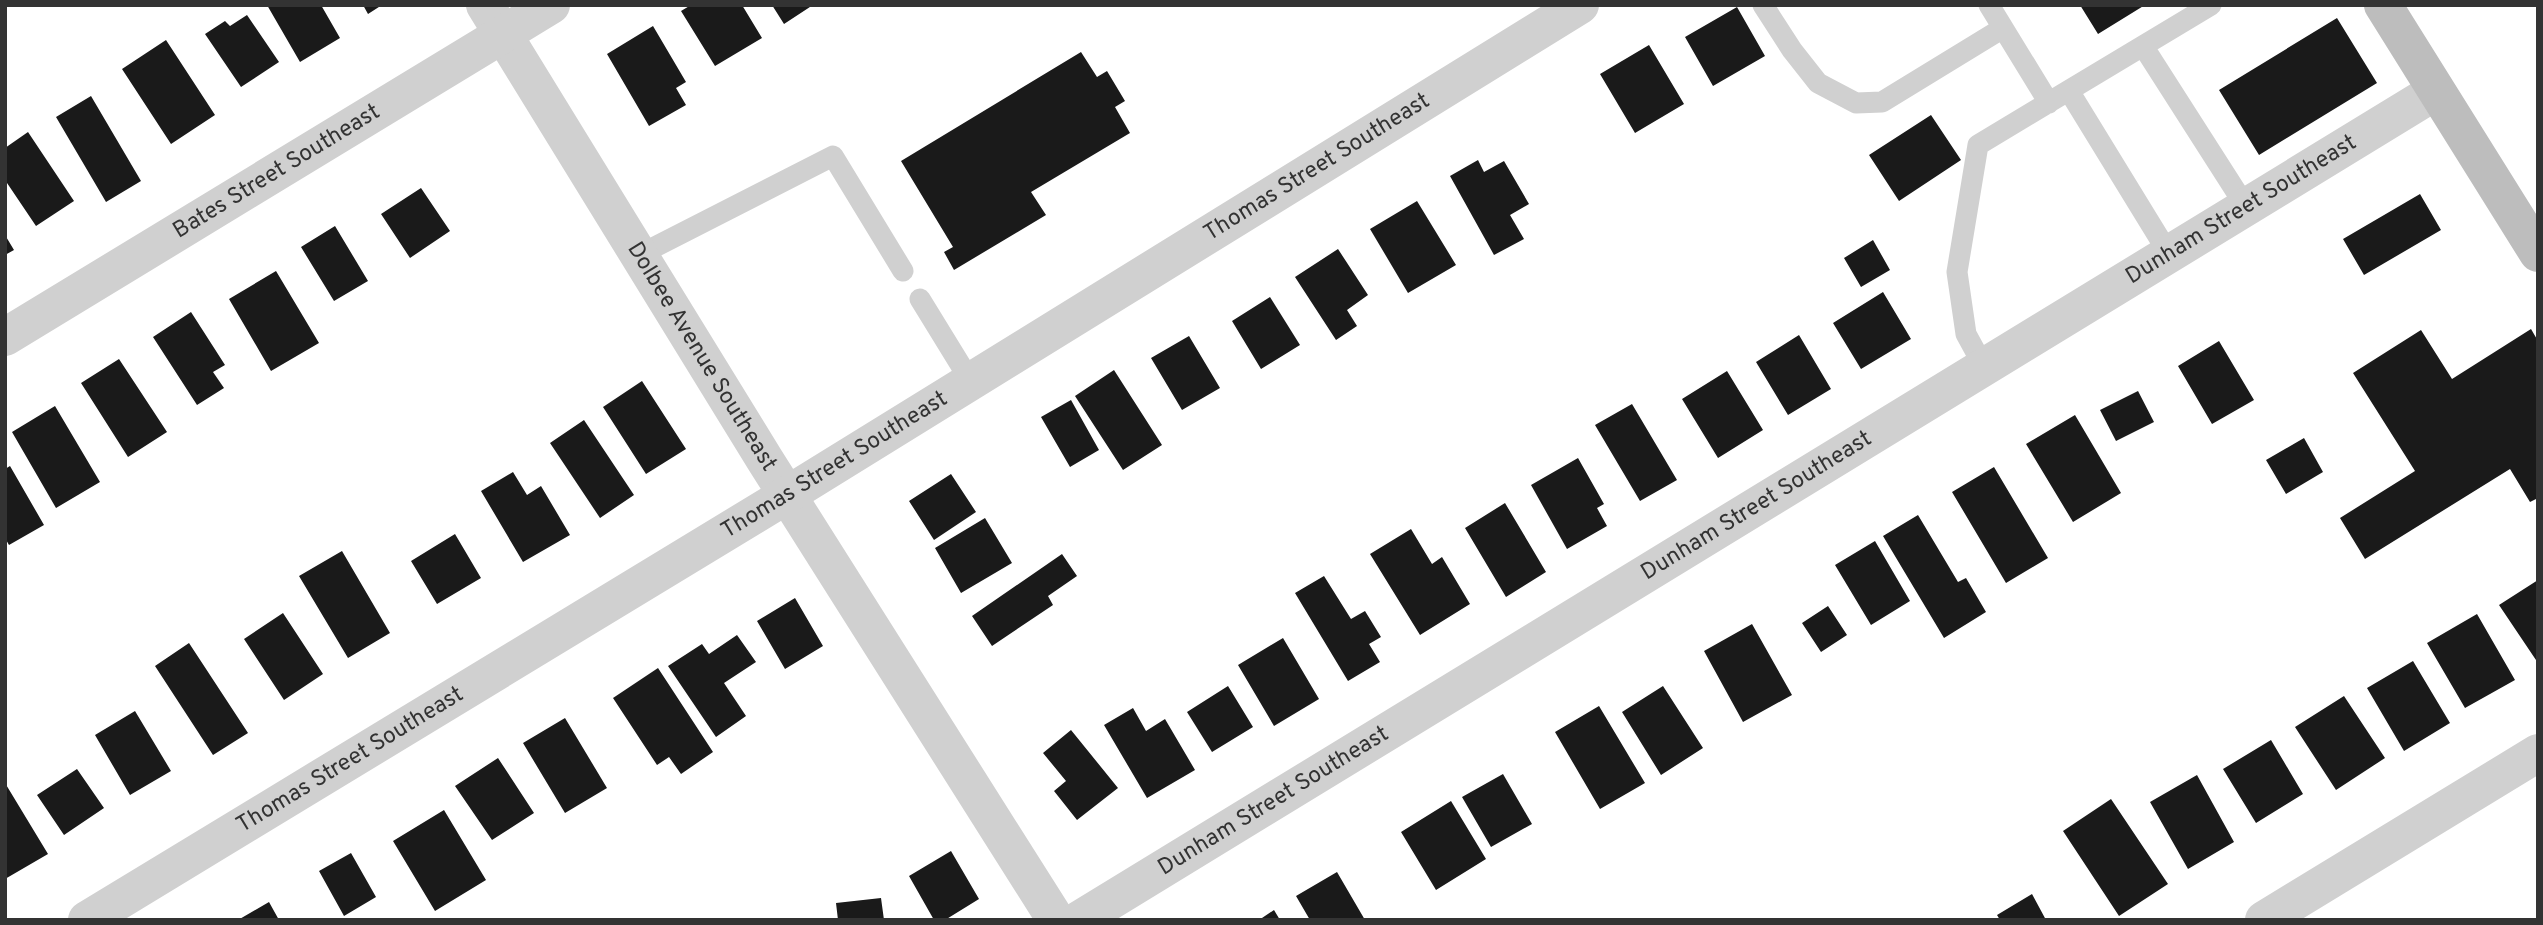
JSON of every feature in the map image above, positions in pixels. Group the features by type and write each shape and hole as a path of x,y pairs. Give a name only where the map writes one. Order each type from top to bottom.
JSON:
{"main road":[{"path":"2383,5 2538,253"}],"street":[{"name":"Bates Street Southeast","path":"5,337 494,20 551,5"},
{"name":"Thomas Street Southeast","path":"87,920 787,495 1580,5"},
{"name":"Dolbee Avenue Southeast","path":"494,20 787,495 1056,920"},
{"name":"Dunham Street Southeast","path":"1079,920 2436,91"},
{"path":"2264,920 2538,753"}],"lane":[{"path":"1763,5 1792,50 1818,83 1856,103 1882,102 2003,28"},
{"path":"1989,5 2049,103"},
{"path":"1984,367 1966,334 1957,272 1978,145 2211,5"},
{"path":"2143,46 2246,207"},
{"path":"2069,91 2169,254"},
{"path":"639,255 833,156 903,271"},
{"path":"920,299 971,382"}],"building":[{"path":"267,5 321,5 340,38 300,62"},
{"path":"363,5 382,5 368,14"},
{"path":"691,5 742,5 762,38 715,66 681,11"},
{"path":"772,5 813,5 784,24"},
{"path":"2080,5 2145,5 2098,34"},
{"path":"1737,7 1765,56 1713,86 1685,37"},
{"path":"247,15 279,62 241,87 205,34 225,21 230,26"},
{"path":"2337,18 2377,83 2259,155 2219,90"},
{"path":"653,26 686,82 676,88 686,105 649,126 607,54"},
{"path":"166,40 215,115 171,144 122,69"},
{"path":"1649,45 1684,104 1635,133 1600,74"},
{"path":"1081,52 1097,77 1107,71 1125,101 1115,107 1130,133 1031,192 1046,215 954,270 944,252 953,247 901,161"},
{"path":"91,96 141,181 106,202 56,117"},
{"path":"1931,115 1961,160 1899,201 1869,155"},
{"path":"28,132 74,201 36,226 5,180 5,148"},
{"path":"1478,160 1484,172 1504,161 1529,204 1510,215 1524,239 1494,255 1450,176"},
{"path":"421,188 450,231 410,258 381,214"},
{"path":"2420,194 2441,230 2364,275 2343,239"},
{"path":"1417,201 1456,265 1408,293 1370,229"},
{"path":"335,226 368,281 334,301 301,247"},
{"path":"5,235 14,250 5,255"},
{"path":"1873,240 1890,270 1861,287 1844,258"},
{"path":"1338,249 1368,295 1347,310 1357,326 1336,340 1295,277"},
{"path":"276,271 319,343 271,371 229,299"},
{"path":"1883,292 1911,339 1861,369 1833,323"},
{"path":"1270,297 1300,345 1261,369 1232,321"},
{"path":"191,312 225,365 213,372 224,388 197,405 153,337"},
{"path":"2531,329 2538,341 2538,498 2530,502 2510,469 2365,559 2340,518 2415,471 2353,373 2421,330 2452,379"},
{"path":"1799,335 1831,389 1788,415 1756,362"},
{"path":"1189,336 1220,388 1182,410 1151,358"},
{"path":"2219,341 2254,400 2212,424 2178,366"},
{"path":"119,359 167,432 128,457 81,383"},
{"path":"1114,370 1162,445 1123,470 1075,396"},
{"path":"1727,371 1763,430 1718,458 1682,399"},
{"path":"642,381 686,449 646,474 603,407"},
{"path":"2138,391 2154,422 2116,441 2100,410"},
{"path":"1071,400 1099,450 1070,467 1041,417"},
{"path":"1632,404 1677,480 1640,501 1595,425"},
{"path":"55,406 100,482 56,508 12,432"},
{"path":"2075,415 2121,493 2073,522 2026,444"},
{"path":"584,420 634,495 600,518 550,443"},
{"path":"2304,438 2323,472 2286,494 2266,460"},
{"path":"1578,458 1604,504 1597,508 1607,526 1567,549 1531,485"},
{"path":"10,466 44,525 9,545 5,538 5,469"},
{"path":"1994,467 2048,558 2006,583 1952,492"},
{"path":"513,472 527,495 541,486 570,535 523,562 481,491"},
{"path":"951,474 976,512 934,540 909,501"},
{"path":"1505,503 1546,572 1506,597 1465,528"},
{"path":"1918,515 1958,582 1966,578 1986,612 1944,638 1883,536"},
{"path":"985,518 1012,563 961,593 935,548"},
{"path":"1411,529 1432,564 1442,557 1470,604 1420,635 1370,554"},
{"path":"455,534 481,578 437,604 411,561"},
{"path":"1875,541 1910,601 1871,625 1835,565"},
{"path":"342,551 390,633 348,658 299,576"},
{"path":"1062,554 1077,576 1048,596 1053,605 992,646 972,616"},
{"path":"1324,576 1351,619 1365,611 1381,637 1369,644 1380,662 1348,681 1295,593"},
{"path":"2538,580 2538,663 2499,605"},
{"path":"795,598 823,646 785,669 757,621"},
{"path":"1828,606 1847,635 1821,652 1802,623"},
{"path":"283,613 323,674 284,700 244,639"},
{"path":"2477,614 2515,680 2465,708 2427,643"},
{"path":"1752,624 1792,695 1743,722 1704,651"},
{"path":"737,635 756,662 724,683 746,716 716,737 668,666 702,644 709,654"},
{"path":"1283,638 1319,699 1274,726 1238,665"},
{"path":"189,643 248,733 213,755 155,666"},
{"path":"2413,661 2450,723 2404,751 2367,688"},
{"path":"658,668 713,752 681,774 669,757 657,765 613,698"},
{"path":"1228,686 1253,727 1212,752 1187,712"},
{"path":"1663,686 1703,748 1661,775 1622,712"},
{"path":"2344,696 2385,758 2336,790 2295,727"},
{"path":"1599,706 1645,783 1600,809 1555,732"},
{"path":"1133,708 1146,731 1165,719 1195,770 1147,798 1104,725"},
{"path":"135,711 171,771 130,795 95,735"},
{"path":"565,718 607,788 565,813 523,743"},
{"path":"1071,730 1118,788 1077,820 1054,791 1066,781 1043,753"},
{"path":"2271,740 2303,794 2256,823 2223,769"},
{"path":"498,758 534,813 492,840 455,786"},
{"path":"77,769 104,808 64,835 37,795"},
{"path":"1503,774 1532,824 1491,847 1462,797"},
{"path":"2197,775 2234,842 2188,869 2150,802"},
{"path":"5,783 48,854 5,879"},
{"path":"2111,799 2168,884 2119,916 2063,831"},
{"path":"1451,801 1486,859 1436,890 1401,832"},
{"path":"444,810 486,880 435,911 393,841"},
{"path":"951,851 979,899 945,920 934,920 909,876"},
{"path":"351,853 376,897 344,916 319,871"},
{"path":"1337,872 1365,920 1310,920 1296,896"},
{"path":"2032,894 2046,920 2000,920 1997,915"},
{"path":"881,898 884,920 838,920 836,903"},
{"path":"269,902 279,920 238,920"},
{"path":"1274,910 1280,920 1259,920"}]}
